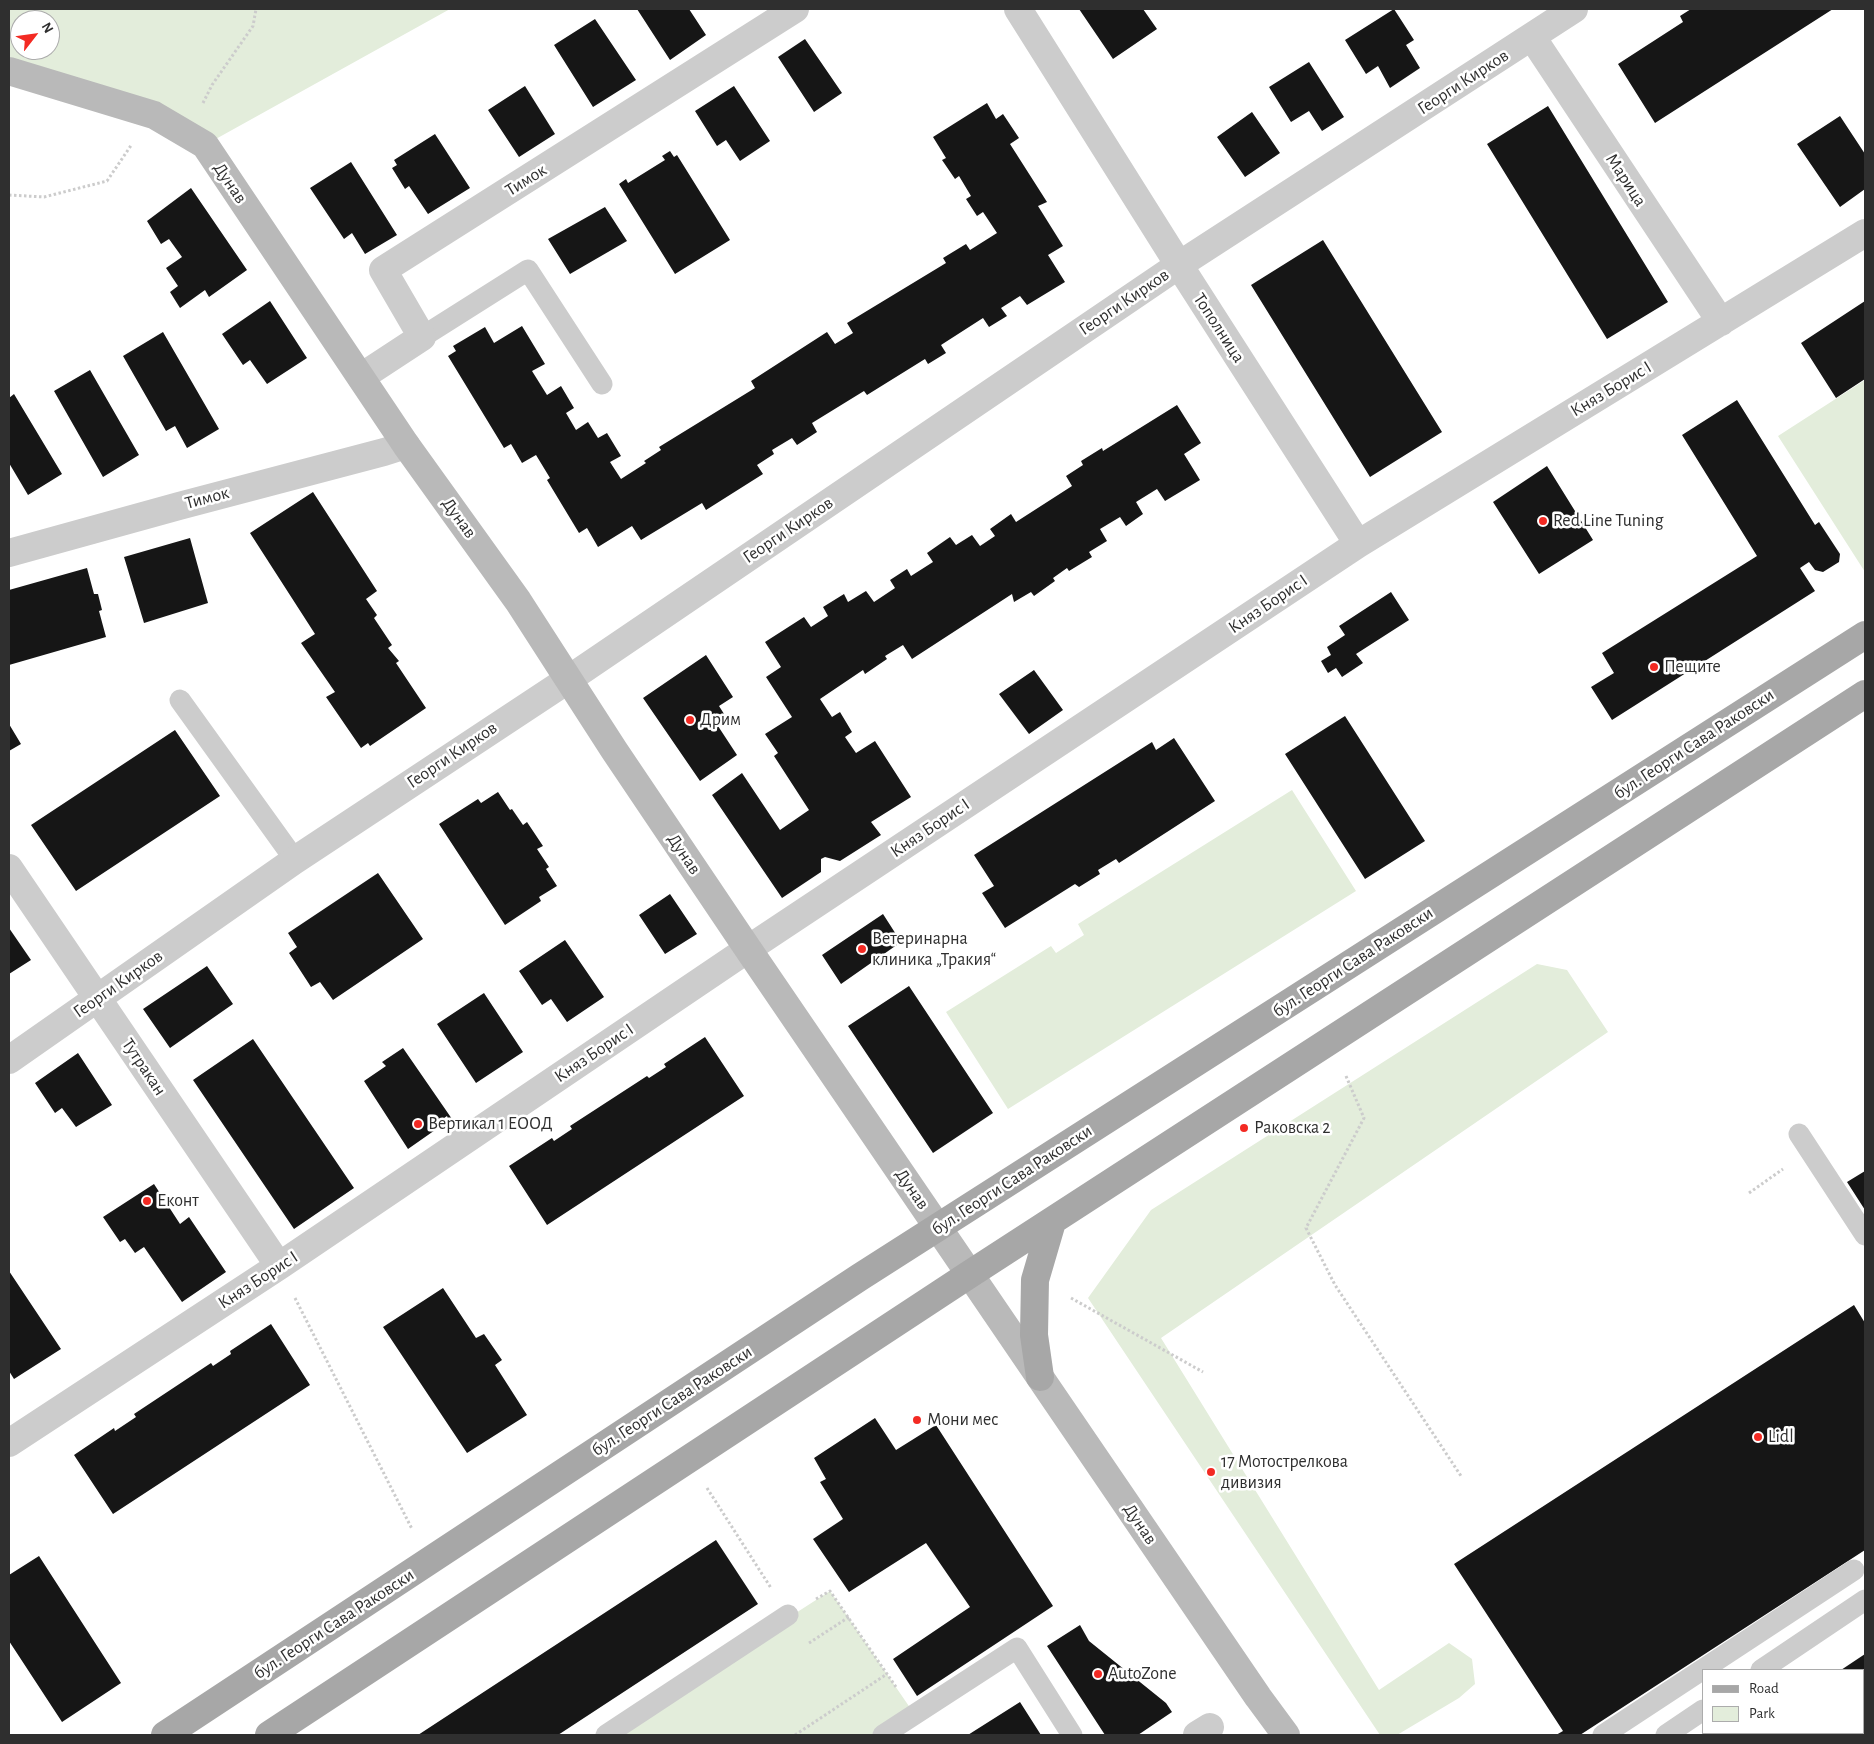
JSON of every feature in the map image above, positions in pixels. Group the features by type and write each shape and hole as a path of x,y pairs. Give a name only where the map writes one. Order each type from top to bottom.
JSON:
{"main road":[{"name":"Дунав","path":"9,71 154,115 205,145 406,444 518,601 748,949 1286,1735"},
{"name":"бул. Георги Сава Раковски","path":"165,1735 938,1227 1865,635"},
{"path":"269,1735 970,1274 1865,694"},
{"path":"1040,1377 1034,1335 1035,1280 1052,1222"}],"street":[{"name":"Тимок","path":"422,337 383,270 796,9"},
{"name":"Тополница","path":"1018,9 1178,265 1358,544"},
{"name":"Георги Кирков","path":"9,1060 295,860 569,679 1178,265 1574,9"},
{"name":"Марица","path":"1532,37 1721,322"},
{"name":"Княз Борис I","path":"9,1443 279,1266 748,949 1358,544 1865,234"},
{"path":"361,377 422,337"},
{"name":"Тимок","path":"9,553 384,452 406,444"},
{"name":"Тутракан","path":"9,868 279,1266"}],"lane":[{"path":"422,337 528,270 602,384"},
{"path":"180,700 295,860"},
{"path":"1805,1142 1865,1235"},
{"path":"1703,1669 1854,1570"},
{"path":"1762,1669 1865,1600"},
{"path":"606,1735 788,1615"},
{"path":"883,1735 1017,1648 1072,1735"},
{"path":"1603,1735 1702,1670"},
{"path":"1666,1735 1702,1711"}],"path":[{"path":"212,85 253,26 256,9"},
{"path":"9,195 44,196 107,180 133,143"},
{"path":"1346,1076 1364,1118 1306,1228 1334,1284 1461,1476"},
{"path":"1749,1193 1805,1142"},
{"path":"279,1266 412,1529"},
{"path":"1064,1294 1203,1372"},
{"path":"704,1485 788,1615 830,1591 915,1715"},
{"path":"795,1735 887,1674"}],"green space":[{"path":"9,9 450,9 205,145 9,71"},
{"path":"1865,380 1865,572 1778,436"},
{"path":"1292,790 1356,891 1008,1109 946,1012 1051,946 1056,953 1084,935 1078,924"},
{"path":"1537,964 1567,970 1608,1032 1161,1338 1379,1690 1449,1643 1472,1659 1475,1684 1459,1698 1397,1735 1380,1735 1088,1298 1151,1210"},
{"path":"830,1591 915,1715 883,1735 606,1735"}],"building":[{"path":"637,9 689,9 706,35 670,60"},
{"path":"1079,9 1143,9 1157,29 1113,59"},
{"path":"1394,9 1414,40 1406,45 1420,68 1390,88 1378,66 1366,74 1345,40"},
{"path":"1691,9 1833,9 1655,123 1618,64 1683,22 1680,16"},
{"path":"595,19 636,80 593,107 554,45"},
{"path":"805,39 842,93 814,112 778,57"},
{"path":"1309,62 1344,117 1322,131 1309,111 1291,122 1269,87"},
{"path":"525,86 555,134 519,157 488,110"},
{"path":"734,86 770,141 740,161 726,140 717,146 695,111"},
{"path":"987,103 996,119 1003,114 1019,138 1010,144 1047,202 1038,206 1063,246 1048,255 1065,282 1027,305 1020,296 1001,308 1007,316 989,327 983,318 941,345 946,353 928,364 925,359 867,395 864,391 812,423 817,432 797,445 792,438 772,450 774,454 757,465 763,474 706,510 702,503 641,540 632,526 598,547 587,528 579,533 547,480 550,478 536,455 522,463 511,444 504,448 448,356 456,351 453,346 485,327 494,343 522,326 545,364 532,371 547,395 561,386 574,408 566,413 576,430 588,422 598,438 607,433 621,456 610,462 621,479 646,463 644,461 661,450 659,447 755,388 751,381 827,332 835,344 853,333 847,323 946,263 943,258 966,244 970,250 997,233 983,212 977,216 966,199 971,196 959,176 955,179 942,160 946,158 933,137"},
{"path":"1548,106 1668,302 1607,339 1487,144"},
{"path":"1252,112 1280,153 1245,177 1217,137"},
{"path":"1840,116 1865,154 1865,189 1840,207 1797,144"},
{"path":"435,134 470,188 428,214 409,186 405,189 392,168 397,165 394,160"},
{"path":"670,151 674,157 677,155 730,240 675,274 619,184 626,179 628,183 665,160 662,156"},
{"path":"351,162 397,235 365,254 352,233 344,239 310,188"},
{"path":"191,188 247,270 209,297 205,290 180,308 170,292 178,286 166,268 182,257 169,239 161,244 147,221"},
{"path":"605,207 627,241 570,274 548,239"},
{"path":"1323,240 1442,432 1370,477 1251,285"},
{"path":"270,301 307,358 267,384 250,360 243,365 222,334"},
{"path":"1865,301 1865,379 1836,398 1801,343"},
{"path":"163,332 219,429 187,448 175,426 166,431 123,356"},
{"path":"90,370 139,455 103,477 54,391"},
{"path":"14,394 62,474 28,495 9,463 9,398"},
{"path":"1737,400 1815,525 1819,522 1840,554 1839,562 1823,572 1815,570 1809,562 1800,568 1815,591 1612,720 1591,687 1614,673 1602,653 1757,556 1682,435"},
{"path":"1177,405 1201,443 1184,454 1200,480 1165,501 1157,489 1136,502 1143,514 1126,526 1120,517 1100,529 1107,541 1089,552 1092,557 1069,571 1067,568 1053,578 1055,581 1034,596 1031,592 1014,602 1012,594 912,659 903,645 885,656 887,659 865,674 863,670 820,699 832,717 840,712 852,732 845,737 856,753 875,741 911,797 871,822 881,835 840,861 825,857 821,859 821,872 782,898 712,795 742,773 780,830 809,810 774,756 778,753 765,734 792,717 766,677 781,667 765,642 804,617 811,627 828,616 823,607 844,594 848,602 866,591 874,602 895,588 890,580 907,569 911,576 933,562 927,553 950,537 956,545 972,535 980,546 995,536 990,529 1011,514 1016,522 1072,486 1066,476 1083,465 1081,461 1102,448 1103,451"},
{"name":"Red Line Tuning","path":"1547,466 1593,540 1539,574 1493,502"},
{"path":"313,492 377,591 366,599 377,615 374,618 392,645 388,648 399,661 396,663 426,708 370,746 368,743 361,748 326,697 335,692 301,643 315,634 250,533"},
{"path":"190,538 208,603 144,623 124,557"},
{"path":"87,568 94,594 98,594 102,610 99,611 106,637 9,665 9,590"},
{"path":"1391,592 1409,620 1356,654 1363,663 1342,677 1336,668 1328,673 1321,661 1331,655 1327,647 1345,635 1339,626"},
{"name":"Дрим","path":"706,655 733,697 719,706 726,717 716,723 737,755 700,781 643,698"},
{"path":"1034,670 1063,710 1029,734 999,694"},
{"path":"1345,716 1425,841 1365,879 1285,754"},
{"path":"9,724 21,744 9,751"},
{"path":"175,730 220,796 76,891 31,825"},
{"path":"1174,738 1215,801 1119,863 1116,859 1098,870 1100,874 1079,887 1075,884 1005,928 982,893 994,886 974,855 1152,742 1156,750"},
{"path":"498,792 523,825 527,822 543,846 537,849 549,867 546,869 557,886 539,897 541,901 505,925 439,824 478,799 481,803"},
{"path":"378,873 423,939 333,1000 320,982 311,987 289,953 297,947 288,933"},
{"path":"670,894 697,934 665,954 639,915"},
{"name":"Ветеринарна клиника „Тракия“","path":"883,914 901,942 841,984 822,955"},
{"path":"9,928 31,960 9,974"},
{"path":"565,940 604,997 567,1022 551,999 542,1005 519,971"},
{"path":"207,966 233,1004 170,1048 143,1009"},
{"path":"909,986 993,1113 933,1153 848,1026"},
{"path":"484,993 523,1052 476,1083 437,1024"},
{"path":"705,1037 744,1096 547,1225 509,1166 552,1138 554,1141 572,1129 570,1126 647,1076 649,1078 666,1067 664,1064"},
{"path":"253,1039 354,1188 294,1229 193,1080"},
{"path":"403,1048 452,1119 449,1121 447,1116 437,1123 438,1128 408,1149 364,1081 386,1066 382,1062"},
{"path":"78,1053 112,1105 76,1127 62,1108 55,1113 35,1083"},
{"path":"1865,1171 1865,1210 1847,1182"},
{"path":"154,1184 180,1224 189,1217 226,1272 182,1302 144,1247 135,1253 125,1239 120,1242 103,1217"},
{"path":"9,1271 61,1349 14,1379 9,1371"},
{"path":"443,1288 476,1338 484,1334 502,1360 495,1365 527,1415 467,1453 383,1327"},
{"name":"Lidl","path":"1854,1305 1865,1323 1865,1550 1580,1735 1556,1735 1563,1731 1454,1564"},
{"path":"271,1324 310,1385 113,1514 74,1455 114,1428 115,1431 136,1417 134,1414 211,1363 213,1366 231,1354 230,1351"},
{"path":"875,1418 896,1450 936,1425 1053,1606 917,1696 893,1659 970,1607 926,1543 849,1592 813,1539 843,1519 820,1482 826,1479 814,1458"},
{"path":"716,1540 758,1604 558,1735 418,1735"},
{"path":"39,1556 121,1683 62,1722 9,1641 9,1575"},
{"name":"AutoZone","path":"1080,1625 1089,1641 1166,1703 1172,1712 1138,1735 1105,1735 1047,1646"},
{"path":"1865,1654 1865,1735 1744,1735 1864,1734 1864,1669 1842,1669"},
{"path":"1020,1702 1041,1735 968,1735 971,1733"}],"place":[{"name":"Red Line Tuning","path":"1543,521"},
{"name":"Пещите","path":"1654,667"},
{"name":"Дрим","path":"690,720"},
{"name":"Ветеринарна клиника „Тракия“","path":"862,949"},
{"name":"Вертикал 1 ЕООД","path":"418,1124"},
{"name":"Раковска 2","path":"1244,1128"},
{"name":"Еконт","path":"147,1201"},
{"name":"Мони мес","path":"917,1420"},
{"name":"Lidl","path":"1758,1437"},
{"name":"17 Мотострелкова дивизия","path":"1211,1472"},
{"name":"AutoZone","path":"1098,1674"}]}
